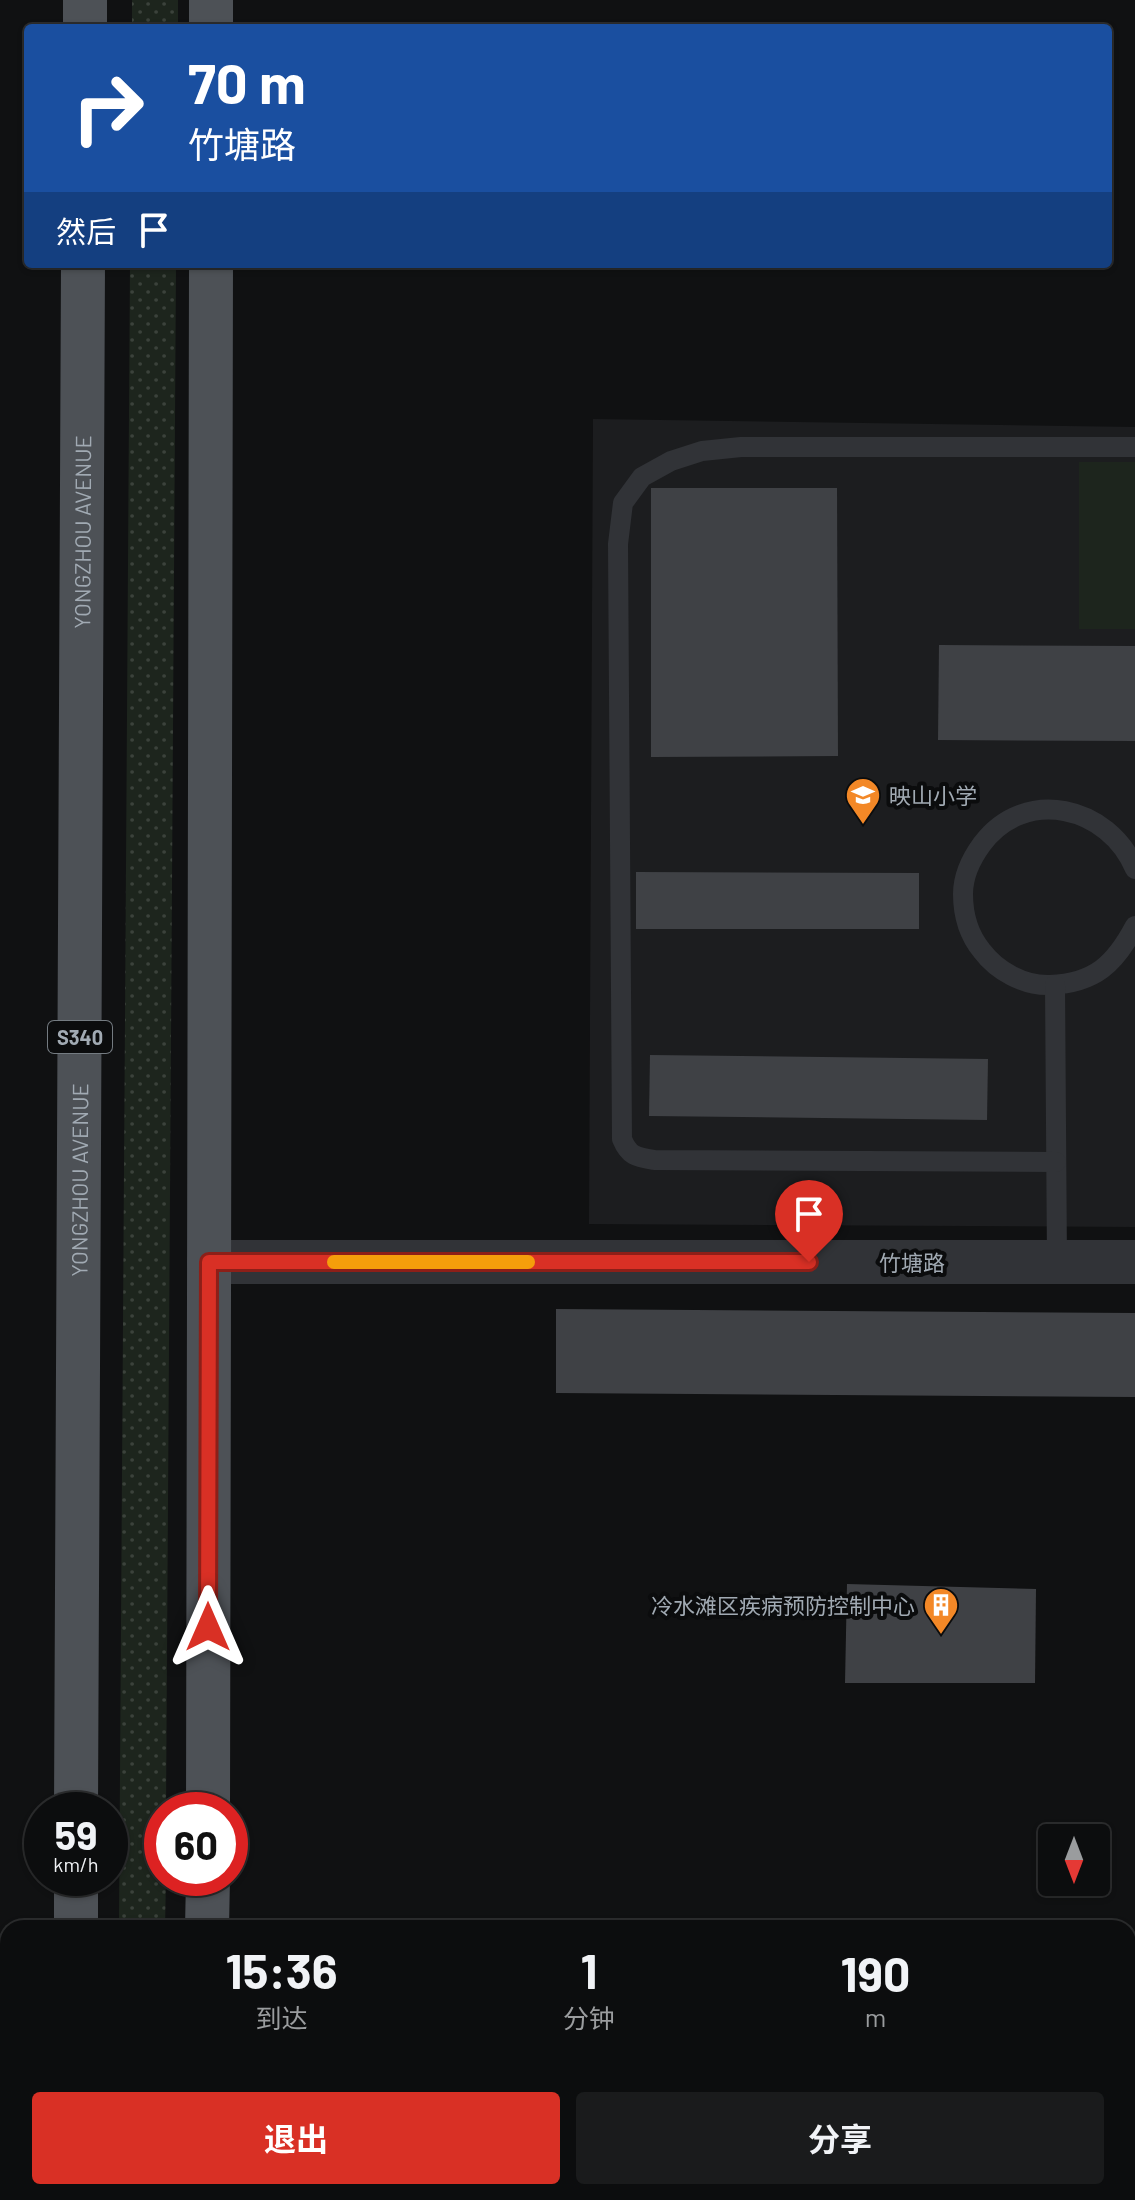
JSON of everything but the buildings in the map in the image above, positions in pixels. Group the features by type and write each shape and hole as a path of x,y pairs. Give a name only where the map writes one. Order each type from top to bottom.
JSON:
{"main road":[{"path":"85,0 85,24"},
{"path":"211,0 211,24"},
{"name":"YONGZHOU AVENUE","path":"76,1792 83,268"},
{"path":"208,1792 211,268"},
{"path":"76,1896 76,1920"},
{"path":"207,1920 208,1896"}],"street":[{"name":"竹塘路","path":"209,1262 1135,1262"}],"lane":[{"path":"1056,1162 654,1160 637,1158 626,1150 622,1139 618,544 623,503 642,477 671,461 702,451 741,447 1135,447"},
{"path":"1135,869 1119,841 1096,821 1069,811 1040,809 1013,818 989,834 972,857 963,884 963,913 973,940 990,962 1015,978 1042,985 1072,984 1100,971 1121,951 1135,926"},
{"path":"1055,985 1057,1262"}],"shaded area":[{"path":"132,0 178,0 178,24 132,24"},
{"path":"130,268 176,268 166,1792 144,1792 144,1896 166,1896 165,1920 119,1920 119,1896 128,1896 128,1792 120,1792"},
{"name":"映山小学","path":"593,419 1135,427 1135,1227 589,1224"},
{"path":"1079,462 1135,462 1135,629 1079,629"}],"slow traffic":[{"path":"334,1262 528,1262"}],"place":[{"name":"映山小学","path":"863,826"},
{"name":"冷水滩区疾病预防控制中心","path":"941,1636"}],"route":[{"path":"208,1627 209,1262 809,1262"}]}
